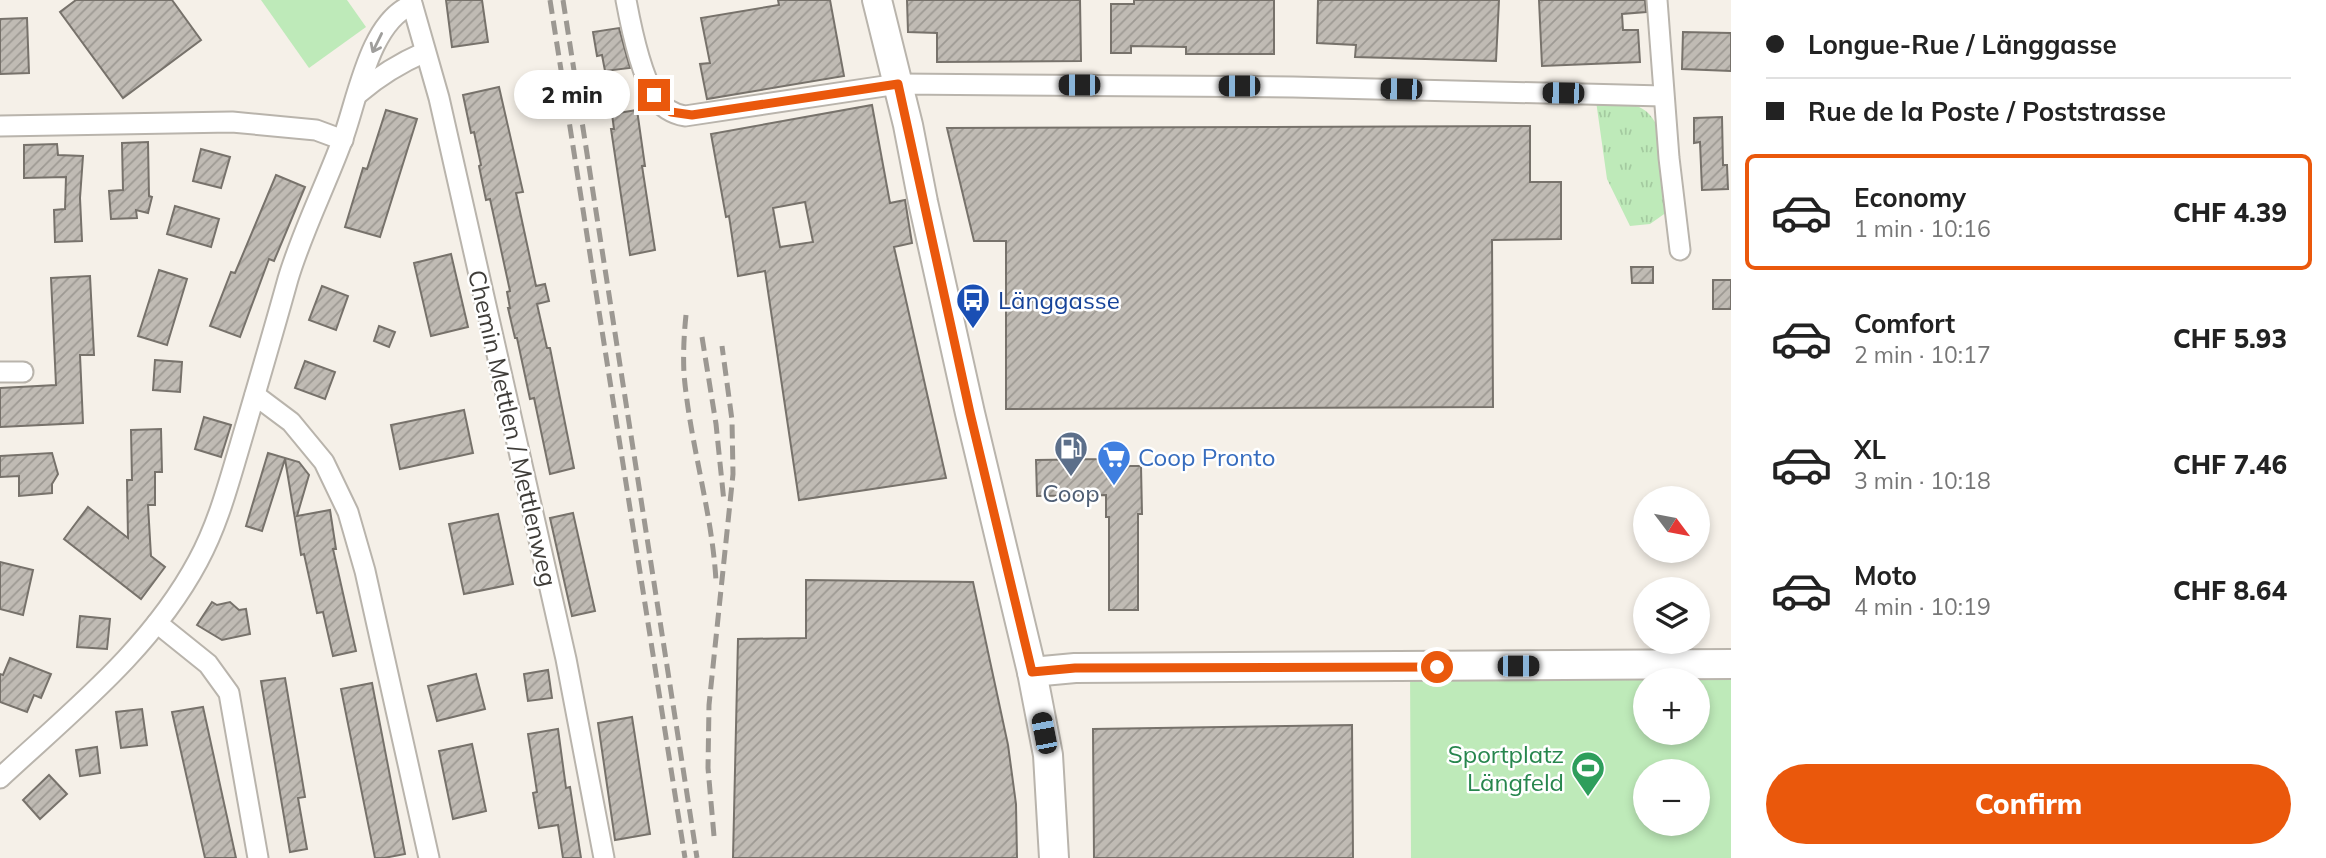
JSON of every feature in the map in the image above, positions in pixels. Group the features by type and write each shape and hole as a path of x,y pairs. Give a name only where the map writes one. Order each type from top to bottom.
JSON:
{"main road":[{"path":"877,0 970,413 1032,672 1048,755 1054,858"},
{"path":"1032,672 1075,668 1731,664"}],"street":[{"path":"626,0 635,38 654,95 665,108 678,115 898,84 1306,87 1663,96"},
{"path":"1657,0 1663,96 1680,250"},
{"path":"0,778 96,690 158,624 198,560 217,521 290,275 343,140 379,37 393,17 412,2"},
{"name":"Chemin Mettlen / Mettlenweg","path":"412,2 439,98 566,659 604,858"},
{"path":"358,94 399,63 425,52"},
{"path":"0,127 232,122 316,130 343,140"},
{"path":"0,372 23,372"},
{"path":"255,395 291,422 324,462 348,512 365,571 429,858"},
{"path":"158,624 208,664 229,693 258,858"}],"green space":[{"path":"261,0 347,0 366,27 309,68"},
{"path":"1596,101 1635,105 1649,114 1660,133 1667,212 1650,224 1630,226 1607,179"},
{"path":"1731,664 1731,858 1411,858 1410,667"}],"building":[{"path":"76,0 172,0 201,40 123,98 60,12"},
{"path":"446,0 482,0 488,42 452,47"},
{"path":"778,0 830,0 844,76 707,99 700,64 710,63 701,18 779,5"},
{"path":"907,0 1080,0 1081,61 937,62 937,33 908,32"},
{"path":"1134,0 1274,0 1274,54 1186,54 1186,47 1131,46 1131,53 1111,53 1111,4 1134,4"},
{"path":"1318,0 1499,0 1496,61 1355,57 1356,45 1317,43"},
{"path":"1539,0 1645,0 1646,12 1622,14 1623,30 1638,30 1640,62 1542,66"},
{"path":"27,18 29,73 0,74 0,19"},
{"path":"619,28 630,68 605,71 602,55 597,56 593,32"},
{"path":"1683,32 1731,33 1731,71 1682,69"},
{"path":"499,87 523,192 516,193 536,286 545,284 549,301 537,304 547,348 550,348 574,468 550,474 534,398 530,399 508,308 507,292 510,291 490,199 486,200 474,132 471,133 463,95"},
{"path":"872,105 890,203 905,200 912,243 894,247 946,478 799,500 765,271 738,276 729,216 726,217 711,134","holes":["805,202 813,242 780,247 773,208"]},
{"path":"386,110 417,119 380,237 345,227 363,168 367,169"},
{"path":"637,110 645,166 642,166 655,250 630,255 611,129 614,129 612,114"},
{"path":"1722,117 1723,165 1727,165 1728,189 1702,190 1700,142 1694,143 1694,118"},
{"path":"1530,126 1530,182 1561,182 1561,239 1492,240 1493,407 1006,409 1006,241 974,241 947,128"},
{"path":"148,142 149,196 152,197 148,213 136,210 137,218 111,219 109,191 123,190 122,143"},
{"path":"57,144 58,155 83,156 80,198 82,241 55,242 54,210 65,209 66,177 24,178 24,145"},
{"path":"201,149 230,157 221,188 193,181"},
{"path":"276,175 305,187 274,261 269,259 240,337 210,326 231,272 235,273"},
{"path":"175,206 219,219 211,247 167,234"},
{"path":"451,254 468,327 431,336 414,263"},
{"path":"1631,267 1653,267 1653,283 1632,283"},
{"path":"159,270 187,279 167,345 138,336"},
{"path":"90,276 94,355 80,355 83,423 0,427 0,388 56,385 51,278"},
{"path":"1713,280 1731,280 1731,309 1713,309"},
{"path":"322,286 348,296 336,330 309,320"},
{"path":"379,326 395,332 389,347 374,341"},
{"path":"155,360 182,362 180,392 153,390"},
{"path":"305,361 335,372 325,399 295,388"},
{"path":"464,410 473,453 400,469 391,425"},
{"path":"204,417 231,425 221,457 195,449"},
{"path":"161,429 162,472 155,472 155,505 148,505 151,556 165,567 141,599 64,539 88,507 128,538 127,480 132,480 131,430"},
{"path":"52,453 58,474 52,484 52,493 19,496 19,476 0,477 0,456"},
{"path":"268,453 299,462 309,475 297,516 330,510 336,549 333,549 356,651 333,656 323,612 317,613 304,554 301,555 285,459 262,531 246,526"},
{"path":"1124,453 1124,466 1141,466 1138,610 1109,610 1109,517 1106,517 1106,495 1037,496 1036,460 1106,459 1106,454"},
{"path":"573,513 595,611 572,616 550,518"},
{"path":"498,514 513,584 464,594 449,524"},
{"path":"0,562 33,570 23,615 0,609"},
{"path":"806,580 973,582 1008,745 1016,804 1017,858 733,858 738,639 806,638"},
{"path":"212,602 217,605 230,602 239,610 246,609 250,634 222,640 197,625"},
{"path":"80,616 110,619 107,649 77,647"},
{"path":"10,658 51,674 41,698 34,695 27,712 0,702 0,674 3,675"},
{"path":"548,670 552,698 528,701 524,674"},
{"path":"476,674 485,709 437,721 428,686"},
{"path":"285,678 305,797 298,798 307,849 290,852 261,681"},
{"path":"372,683 405,854 384,858 375,858 341,689"},
{"path":"203,707 236,858 205,858 172,712"},
{"path":"142,709 147,745 121,748 116,712"},
{"path":"632,717 650,834 615,840 598,723"},
{"path":"1352,725 1353,858 1094,858 1093,729"},
{"path":"558,729 566,788 570,787 581,858 563,858 558,825 539,828 533,793 537,792 528,734"},
{"path":"472,744 486,811 453,819 439,751"},
{"path":"97,747 100,773 80,776 76,750"},
{"path":"49,775 67,794 40,819 23,800"}],"railway":[{"path":"550,0 685,858"},
{"path":"563,0 697,858"},
{"path":"686,315 684,374 716,581"},
{"path":"702,337 716,424 724,502"},
{"path":"714,836 708,768 709,705 733,474 732,420 722,346"}],"place":[{"name":"Länggasse","path":"973,330"},
{"name":"Coop","path":"1071,478"},
{"name":"Coop Pronto","path":"1114,487"},
{"name":"Sportplatz Längfeld","path":"1588,798"}],"route":[{"path":"654,95 671,112 692,115 898,84 970,413 1032,672 1075,668 1437,667"}]}
